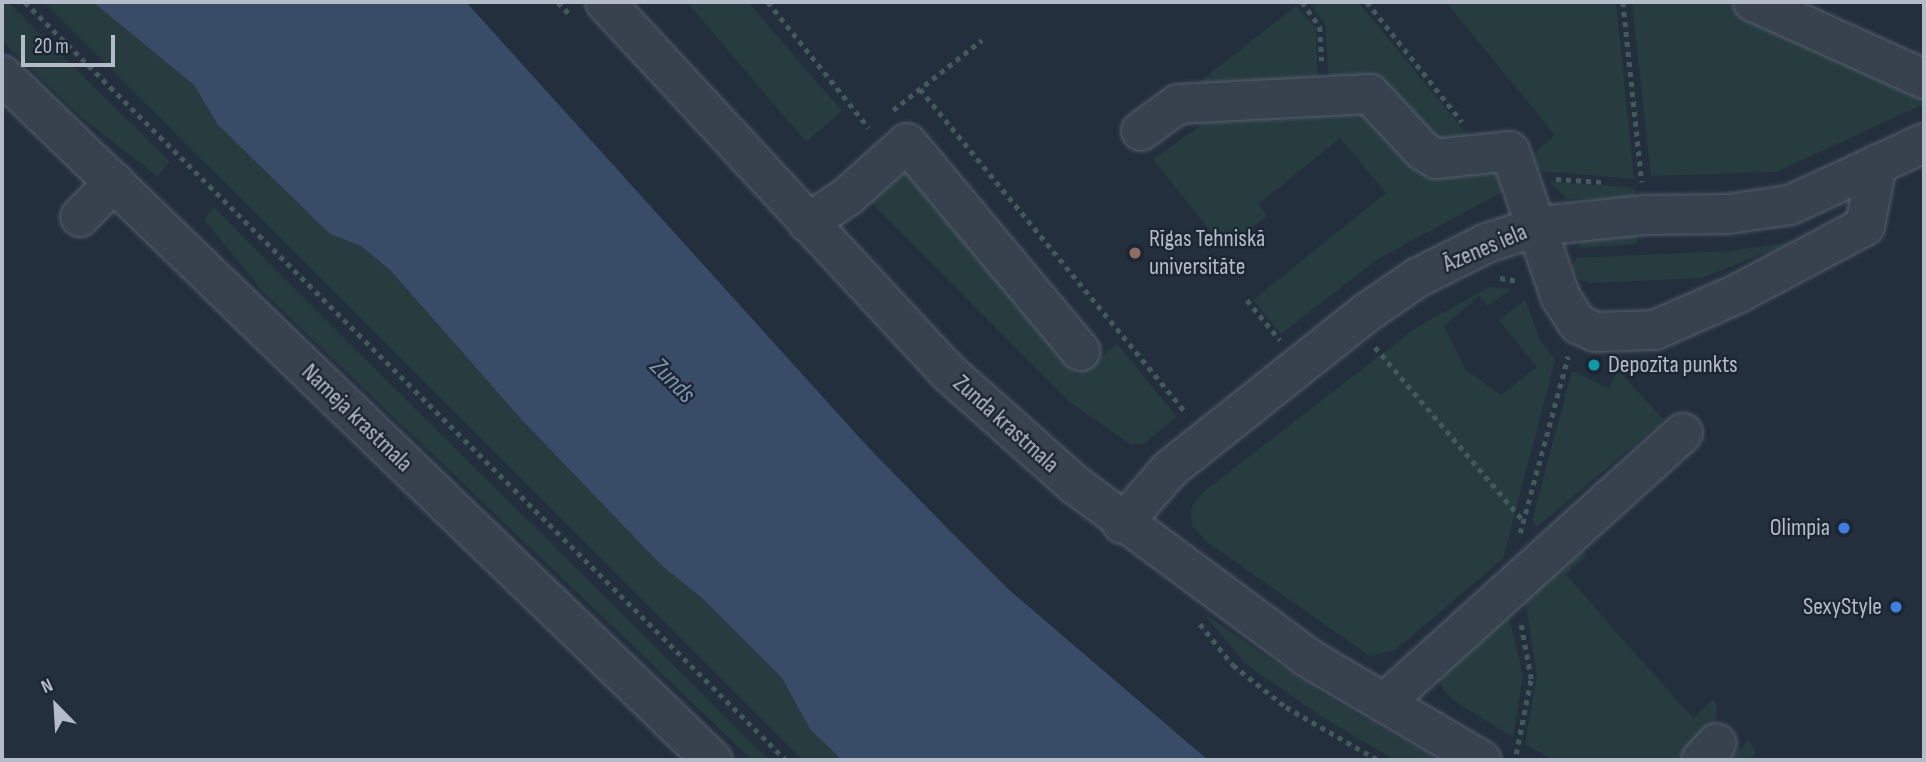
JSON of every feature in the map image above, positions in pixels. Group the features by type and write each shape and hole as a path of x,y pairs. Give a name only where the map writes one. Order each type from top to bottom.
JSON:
{"street":[{"name":"Zunda krastmala","path":"605,2 948,372 1122,524 1308,658 1481,760"},
{"path":"1753,2 1924,79"},
{"name":"Nameja krastmala","path":"2,75 701,757"},
{"path":"1141,131 1178,104 1370,94 1423,151 1436,159 1510,151 1539,226 1561,298 1578,324 1595,332 1655,330 1737,294 1865,226 1877,164"},
{"path":"808,223 848,196 906,143 1080,351"},
{"name":"Āzenes iela","path":"1122,524 1170,469 1366,313 1417,278 1487,243 1539,226 1643,215 1728,214 1790,205 1924,143"},
{"path":"80,217 114,182"},
{"path":"1384,703 1683,433"}],"path":[{"path":"25,2 786,760"},
{"path":"768,2 869,128"},
{"path":"1302,2 1320,27 1324,97"},
{"path":"1367,2 1470,132"},
{"path":"1623,2 1643,215"},
{"path":"890,112 982,40"},
{"path":"920,89 1187,414"},
{"path":"860,136 879,120"},
{"path":"1247,300 1280,341"},
{"path":"1374,346 1522,519"},
{"path":"1513,760 1531,679 1516,581 1522,519 1569,351"}],"green space":[{"path":"2,2 8,2 170,162 157,176 82,118 2,41"},
{"path":"44,2 93,2 194,85 218,125 330,234 361,246 391,271 520,418 661,565 702,598 782,678 810,728 842,760 803,760"},
{"path":"687,2 748,2 842,111 806,142"},
{"path":"1309,2 1358,2 1470,138 1442,141 1329,84 1325,23"},
{"path":"1446,2 1616,2 1634,179 1541,171 1532,155 1555,135"},
{"path":"1632,2 1725,2 1924,93 1924,104 1776,172 1651,176"},
{"path":"1296,6 1316,28 1318,85 1203,90 1198,83"},
{"path":"1370,107 1492,166 1508,189 1376,260 1281,334 1253,300 1386,193 1340,138 1259,204 1267,216 1224,248 1153,159 1216,115"},
{"path":"908,173 1077,376 1117,344 1177,417 1143,444 1130,444 1070,402 867,198 897,174"},
{"path":"1549,182 1630,187 1636,191 1634,196 1620,198 1568,199"},
{"path":"214,207 769,760 752,760 263,292 204,219"},
{"path":"1637,235 1637,244 1579,248 1584,239"},
{"path":"1792,242 1702,278 1589,283 1580,280 1573,267 1576,258 1729,251"},
{"path":"1489,287 1512,289 1487,306 1479,296 1444,326 1466,370 1501,395 1537,367 1499,320 1525,300 1540,340 1555,360 1503,559 1395,650 1370,656 1207,542 1192,526 1191,508 1203,492 1417,327"},
{"path":"1618,370 1664,420 1537,527 1532,520 1572,371 1609,389"},
{"path":"1583,552 1586,556 1566,574 1616,632 1693,718 1713,700 1717,705 1715,721 1676,760 1554,760 1525,744 1537,675 1524,593"},
{"path":"1507,609 1523,676 1513,737 1457,703 1444,691 1441,680 1447,664"},
{"path":"1204,614 1323,694 1438,760 1395,760 1322,717 1246,664"},
{"path":"1749,740 1756,753 1749,760 1729,760"}],"water":[{"name":"Zunds","path":"93,2 466,2 868,447 951,532 1007,588 1208,760 842,760 810,729 782,678 702,598 661,565 520,418 391,271 361,246 330,234 218,125 194,85"}],"place":[{"name":"Rīgas Tehniskā universitāte","path":"1135,253"},
{"name":"Depozīta punkts","path":"1594,365"},
{"name":"Olimpia","path":"1844,528"},
{"name":"SexyStyle","path":"1896,607"}]}
